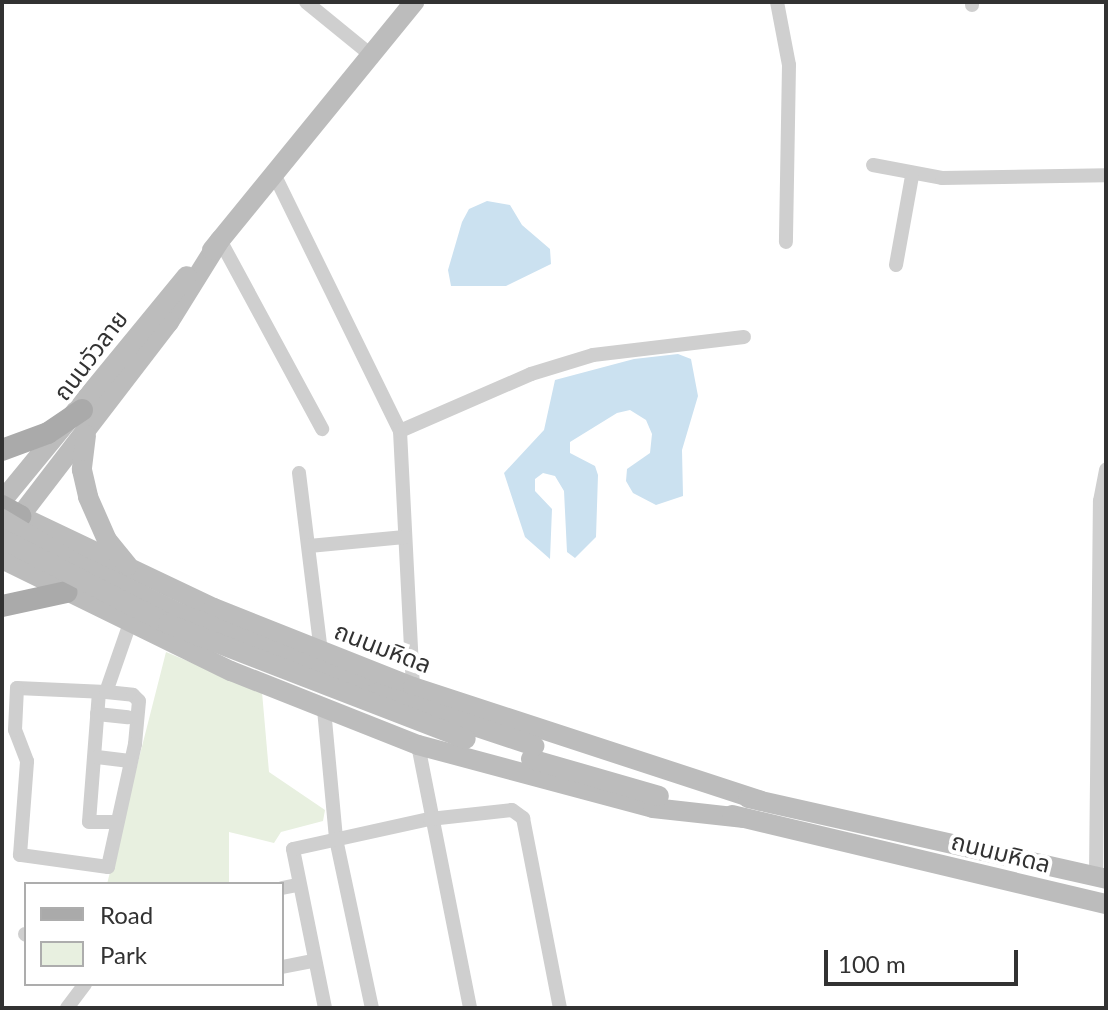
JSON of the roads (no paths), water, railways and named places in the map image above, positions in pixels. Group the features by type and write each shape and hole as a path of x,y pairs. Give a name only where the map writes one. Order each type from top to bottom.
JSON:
{"main road":[{"name":"ถนนวัวลาย","path":"7,510 85,419 156,310 275,176 414,2"},
{"path":"2,450 85,419 81,451 88,497 107,540 132,572"},
{"path":"2,538 7,510"},
{"name":"ถนนมหิดล","path":"7,510 132,572 321,652 413,687 761,801"},
{"name":"ถนนมหิดล","path":"7,510 77,564 179,613 375,693 532,752 1101,878"},
{"name":"ถนนมหิดล","path":"2,538 168,624 372,707 532,752 744,818 1106,904"},
{"name":"ถนนมหิดล","path":"2,559 194,654 418,745 653,808 744,818"},
{"path":"2,606 67,592"},
{"path":"194,654 183,640 184,623 194,611 214,608"}],"street":[{"path":"306,2 371,55"},
{"path":"777,2 789,65 786,242"},
{"path":"873,165 912,176 1106,175"},
{"path":"275,176 400,431 413,687"},
{"path":"896,265 912,176"},
{"path":"220,240 322,429"},
{"path":"400,431 531,374 593,355 744,337"},
{"path":"299,473 321,652"},
{"path":"1101,878 1100,501 1105,474"},
{"path":"309,546 405,537"},
{"path":"115,822 89,822 97,757 97,714 102,692 130,623"},
{"path":"17,688 102,692 133,695 139,701 108,867 20,855 27,761 15,730 17,688"},
{"path":"324,709 336,839 372,1008"},
{"path":"97,714 128,717"},
{"path":"418,745 430,819 470,1008"},
{"path":"97,757 130,761"},
{"path":"325,1008 293,849 430,819 512,810 523,818 560,1008"},
{"path":"284,888 298,885"},
{"path":"284,967 314,961"},
{"path":"67,1008 84,986"}],"water":[{"path":"487,201 510,205 522,225 550,249 551,264 506,286 451,286 448,270 462,222 469,209"},
{"path":"678,354 691,359 698,396 682,450 683,496 656,505 633,493 626,481 627,469 650,453 652,434 646,420 630,410 617,413 570,442 570,453 595,466 598,475 596,537 575,558 567,552 564,491 555,476 543,473 535,479 535,491 552,509 550,559 525,537 504,473 544,430 555,380 634,359"}]}
